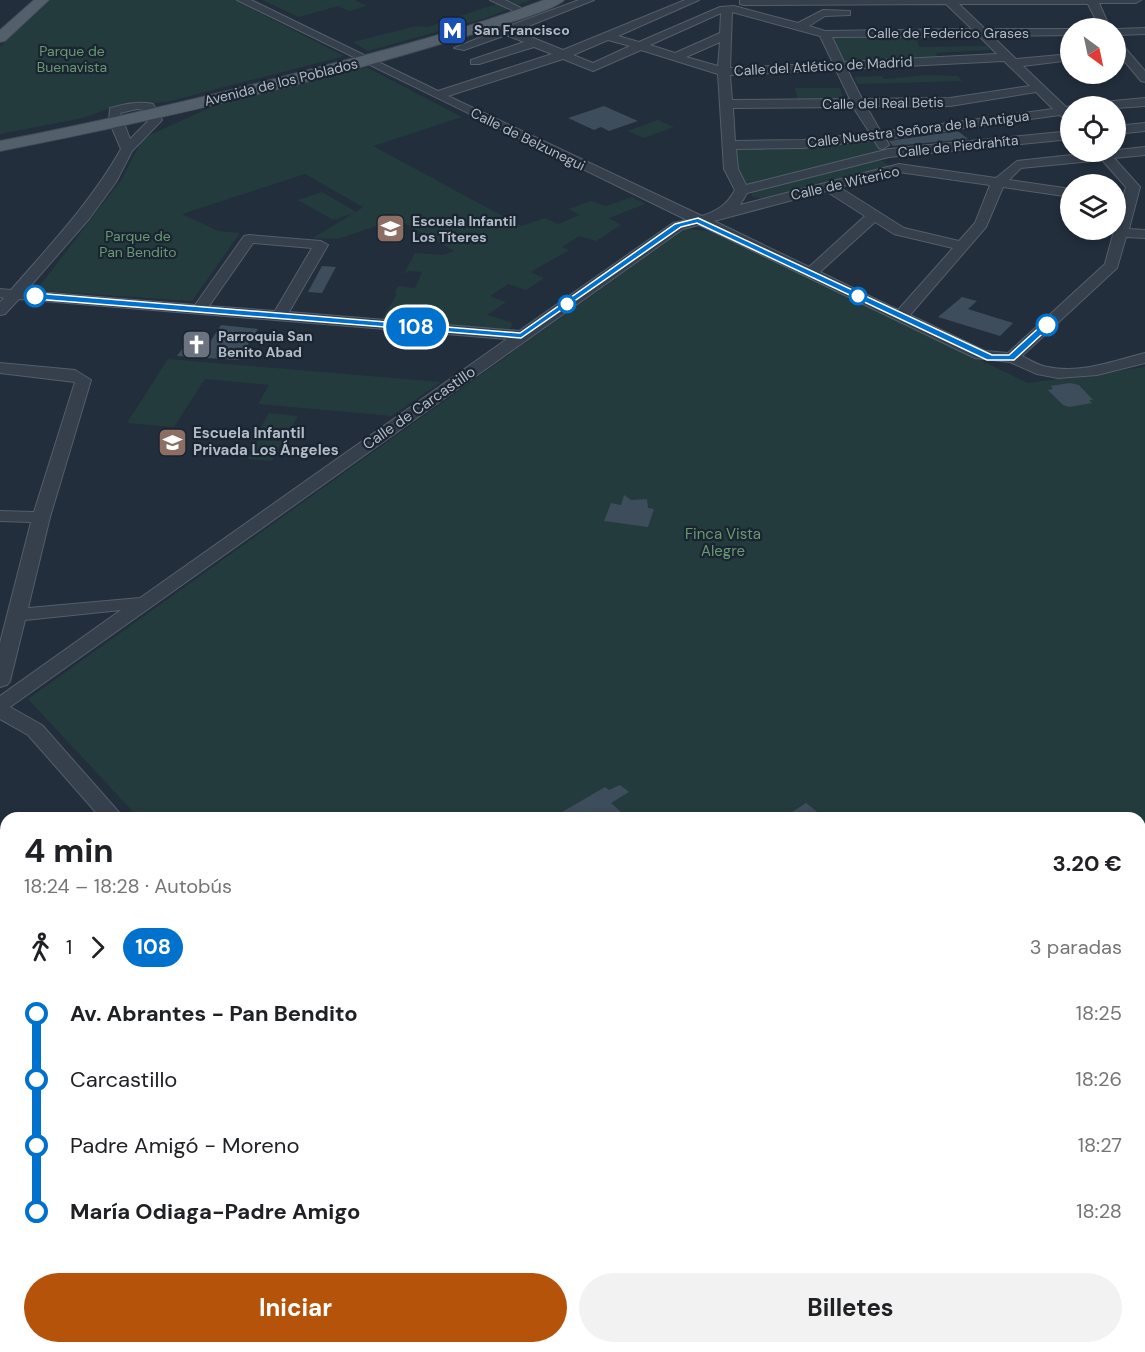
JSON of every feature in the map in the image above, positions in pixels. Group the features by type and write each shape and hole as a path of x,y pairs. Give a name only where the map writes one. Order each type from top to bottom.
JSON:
{"main road":[{"path":"0,24 27,0"},
{"path":"0,38 42,0"},
{"name":"Avenida de los Poblados","path":"152,114 236,93 453,32 542,0"},
{"name":"Avenida de los Poblados","path":"152,114 184,101 492,25 557,0"},
{"path":"0,146 152,114"},
{"path":"0,140 83,127"}],"street":[{"name":"Calle de Belzunegui","path":"242,0 980,355 990,358 1011,358 1045,372 1064,373 1114,367 1144,359"},
{"path":"495,0 518,9"},
{"path":"460,48 590,0"},
{"path":"438,95 562,55 695,0"},
{"name":"Calle de Federico Grases","path":"695,0 700,6 734,6 825,34 1060,32"},
{"path":"492,25 593,67 734,6 805,1 949,0 1094,3"},
{"path":"949,0 1060,107"},
{"path":"799,27 823,14 962,12 1136,0"},
{"path":"1094,3 1101,18"},
{"path":"722,215 738,201 742,190 731,169 724,72 726,35 734,6"},
{"path":"1126,32 1145,32"},
{"path":"825,34 858,104 899,168"},
{"path":"673,58 726,35"},
{"name":"Calle del Atlético de Madrid","path":"608,36 724,72 840,65 1060,58"},
{"path":"475,62 534,43"},
{"path":"1126,58 1145,78"},
{"name":"Calle del Real Betis","path":"726,104 950,102 1038,88"},
{"path":"1126,104 1145,102"},
{"path":"0,311 7,294 84,216 109,183 127,149 152,114"},
{"name":"Calle Nuestra Señora de la Antigua","path":"730,145 803,144 1060,115"},
{"path":"115,120 125,138 127,149"},
{"path":"1126,129 1145,127"},
{"name":"Calle de Piedrahíta","path":"742,190 889,153 1060,136"},
{"path":"1126,152 1145,151"},
{"path":"900,317 981,224 998,183 1017,165 1060,159"},
{"path":"1112,162 1122,174"},
{"name":"Calle de Witerico","path":"698,221 899,168 1060,191"},
{"path":"1126,179 1133,187 1126,196"},
{"path":"829,187 899,231"},
{"path":"1126,200 1145,203"},
{"path":"810,273 874,215"},
{"name":"Calle de Carcastillo","path":"0,705 678,226 698,221"},
{"path":"858,230 899,231 963,246"},
{"path":"1126,233 1145,234"},
{"path":"199,309 249,239 321,245 280,316"},
{"path":"1011,358 1112,265 1119,240"},
{"path":"7,294 521,336"},
{"path":"0,368 75,375 83,380 41,517 0,680"},
{"path":"0,516 41,517"},
{"name":"Calle de Carcastillo","path":"16,615 144,603"},
{"path":"0,710 35,730 109,812"}],"green space":[{"name":"Parque de Buenavista","path":"51,0 234,0 344,56 167,102 115,106 83,118 0,134 0,47"},
{"path":"262,0 355,0 367,6 349,11 338,6 299,17"},
{"path":"508,0 531,0 486,18 368,51 353,42 416,26 428,27"},
{"path":"830,36 916,36 919,47 986,46 990,50 935,53 938,58 844,63"},
{"name":"Parque de Pan Bendito","path":"366,67 462,117 373,146 521,226 545,218 558,224 580,215 568,209 591,201 606,206 632,197 645,204 609,218 621,225 596,241 579,236 562,247 569,250 531,272 544,278 526,290 508,284 490,296 506,302 487,315 513,323 509,331 380,322 397,294 394,293 398,286 415,288 422,272 409,271 404,274 415,253 443,255 454,251 397,219 338,239 313,238 354,213 333,220 298,200 322,192 356,212 363,207 305,174 182,214 218,231 240,233 192,301 42,291 38,288 122,179 143,138 229,99"},
{"path":"926,75 958,76 962,81 858,84 854,77 882,76 884,79"},
{"path":"795,88 840,88 844,100 798,100"},
{"path":"658,120 674,127 644,138 627,131"},
{"path":"877,136 889,153 742,190 730,145"},
{"path":"875,160 883,161 890,166 767,199 752,197 752,191"},
{"name":"Finca Vista Alegre","path":"685,229 711,231 1028,383 1145,367 1145,812 133,812 28,699"},
{"path":"168,359 441,382 392,416 258,404 269,385 205,379 174,427 127,423"},
{"path":"269,413 298,416 285,439 255,437"},
{"path":"258,440 282,441 272,461 247,459"}],"building":[{"path":"604,106 638,121 609,131 601,127 594,130 568,118"},
{"path":"958,131 968,139 893,146 889,141"},
{"path":"322,266 336,267 322,293 308,292"},
{"path":"962,297 977,301 968,309 1013,323 1000,336 938,317"},
{"name":"Parroquia San Benito Abad","path":"221,325 258,329 238,360 177,356 188,341 210,342"},
{"path":"1070,383 1079,385 1093,400 1089,400 1092,403 1069,407 1063,405 1048,390 1053,389 1051,386"},
{"path":"624,495 631,500 647,499 648,508 654,509 648,527 604,521 611,503 621,505"},
{"path":"620,785 629,792 611,803 621,812 562,812 605,787 609,790"},
{"path":"806,803 817,812 792,812"}],"bus line":[{"name":"108","path":"35,296 521,336 678,226 698,221 990,358 1011,358 1047,325"}],"place":[{"name":"San Francisco","path":"453,30"},
{"name":"Escuela Infantil Los Títeres","path":"391,229"},
{"name":"Parroquia San Benito Abad","path":"197,344"},
{"name":"Escuela Infantil Privada Los Ángeles","path":"172,442"}]}
